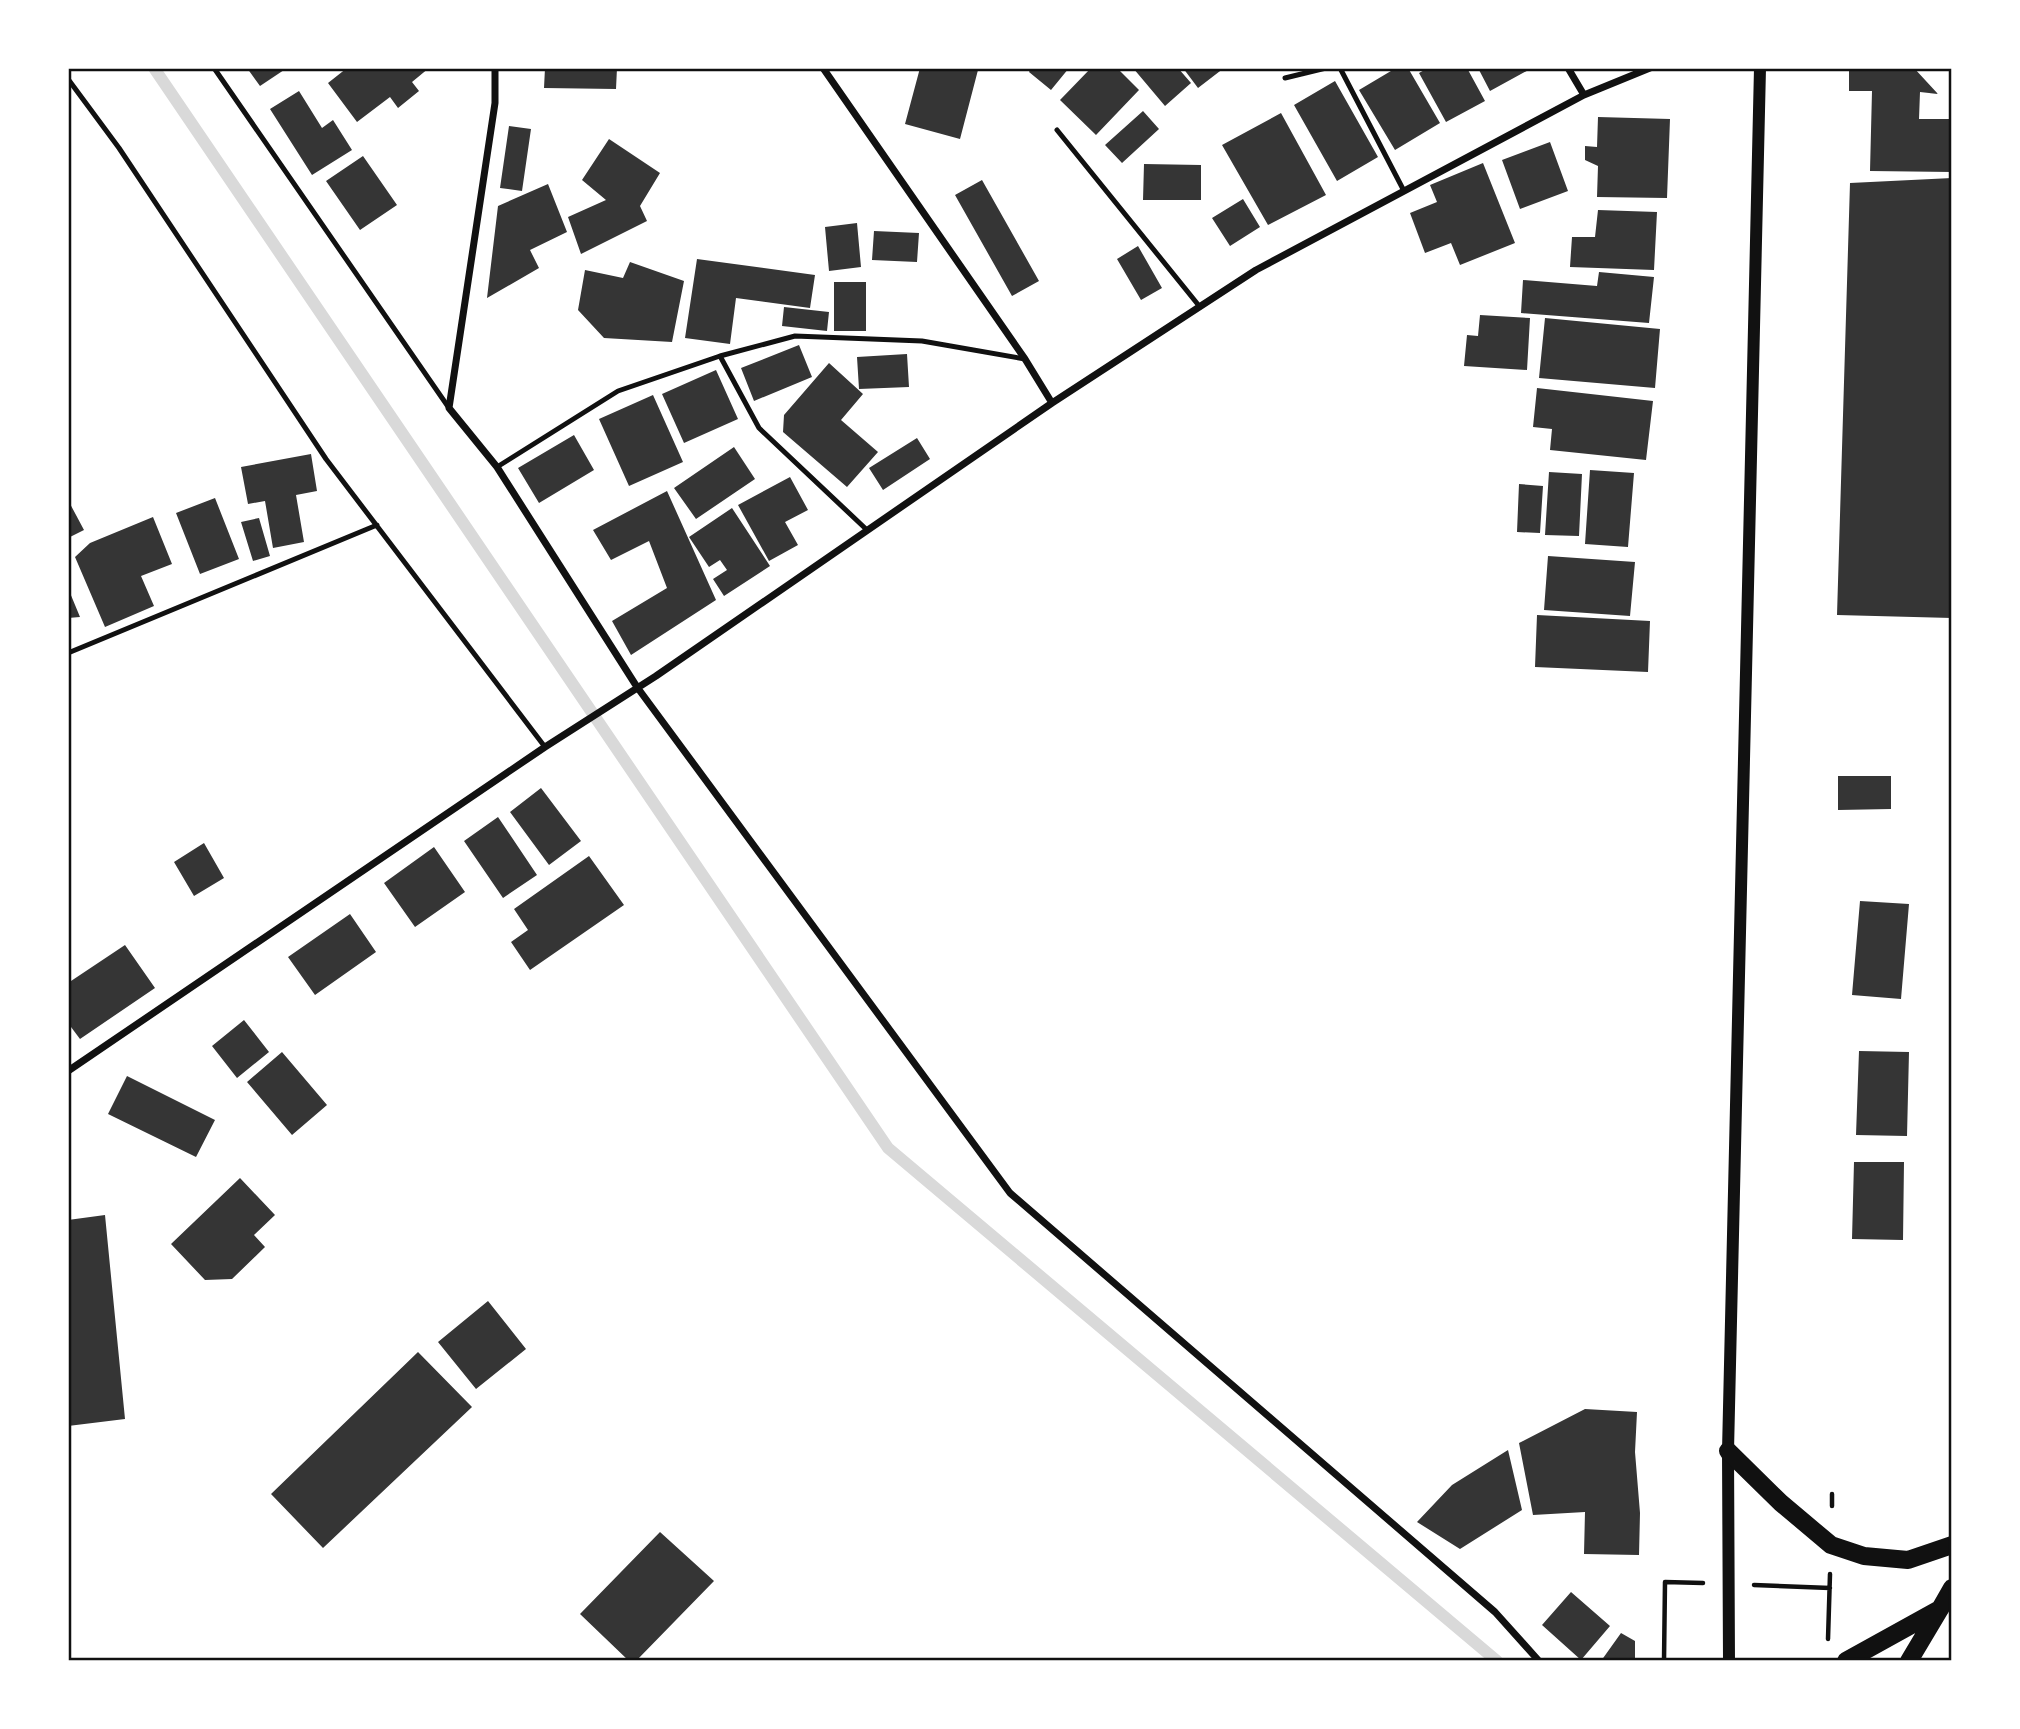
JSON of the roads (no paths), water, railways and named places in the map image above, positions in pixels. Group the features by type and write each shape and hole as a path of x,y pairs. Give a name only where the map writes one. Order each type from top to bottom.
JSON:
{"main road":[{"path":"1728,1451 1781,1503 1830,1545 1864,1556 1908,1560 1952,1545"},
{"path":"1909,1661 1952,1588"},
{"path":"1846,1661 1940,1609"}],"street":[{"path":"495,68 495,103 450,408 497,467 637,687 1010,1193 1495,1612 1539,1661"},
{"path":"823,68 1025,359 1052,403"},
{"path":"1568,68 1584,95"},
{"path":"68,1071 1052,403 1256,270 1584,95 1650,68"},
{"path":"1729,1661 1728,1451 1760,68"}],"lane":[{"path":"214,68 450,408"},
{"path":"1285,78 1326,68"},
{"path":"1340,68 1404,191"},
{"path":"68,79 119,148 326,459 545,747"},
{"path":"1057,131 1200,307"},
{"path":"497,467 618,391 720,356 795,336 922,341 1025,359"},
{"path":"720,356 759,428 867,530"},
{"path":"68,653 377,525"}],"waterway":[{"path":"154,68 888,1148 1497,1661"}]}
